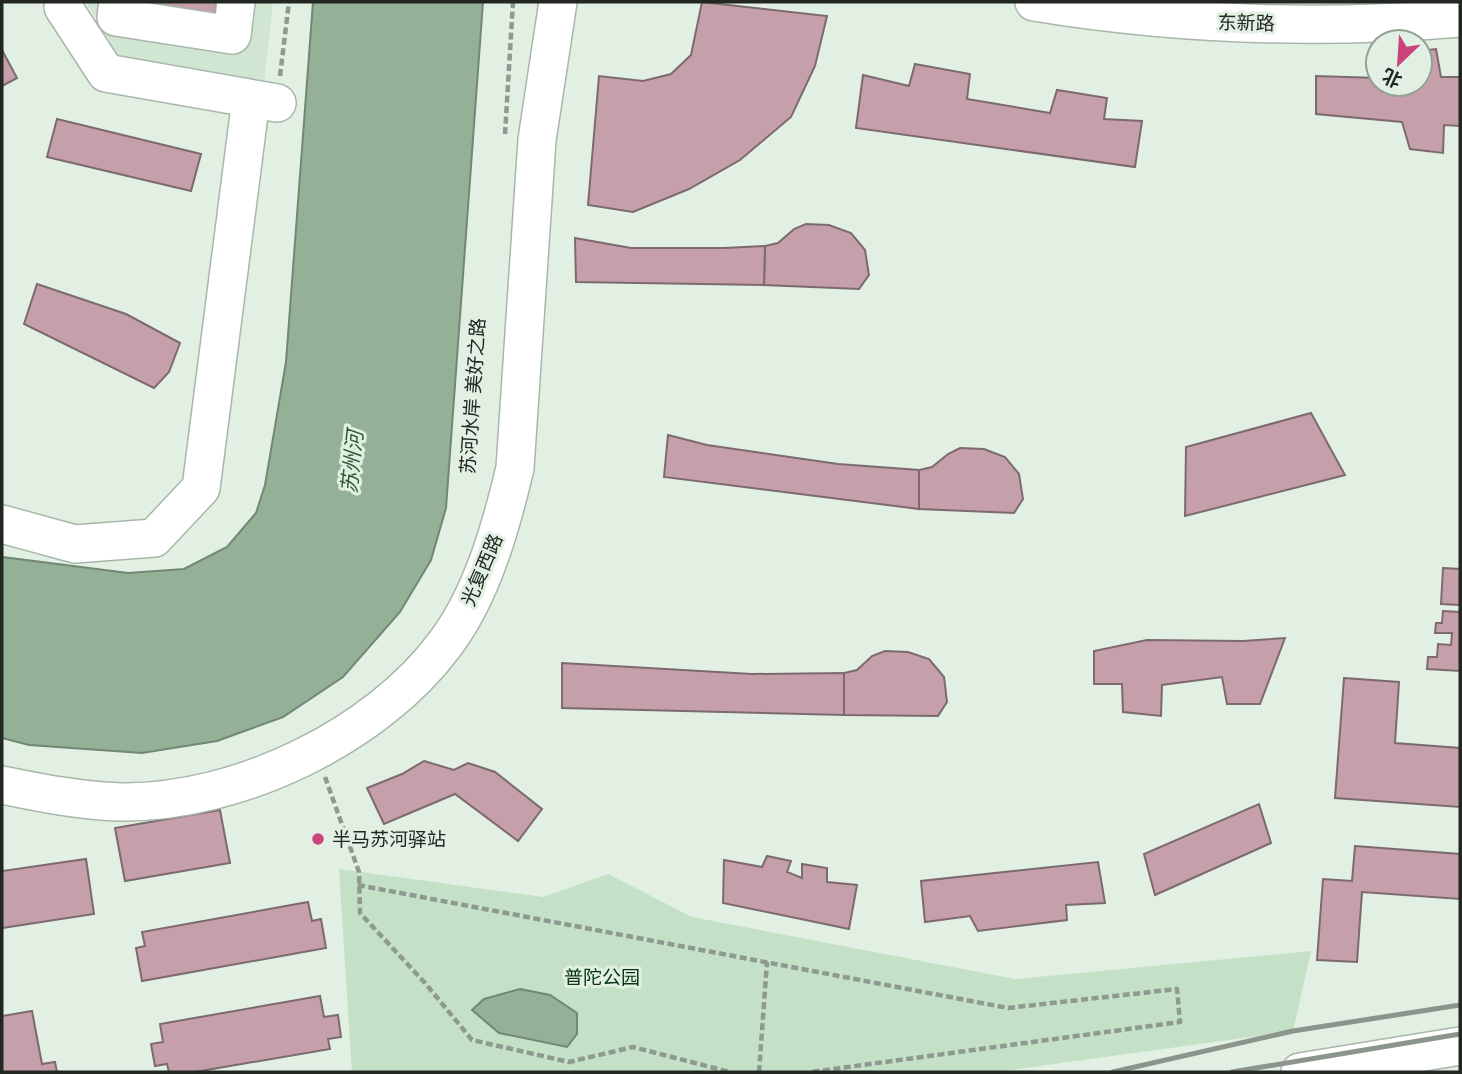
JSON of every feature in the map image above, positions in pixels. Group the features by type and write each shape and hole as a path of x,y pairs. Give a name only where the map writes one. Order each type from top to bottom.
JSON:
{"street":[{"path":"2,524 75,544 154,538 201,488 264,101 106,73 63,7 63,2"},
{"path":"118,2 116,17 232,35 236,2"},
{"name":"光复西路","path":"2,785 45,794 123,802 188,796 252,779 316,751 364,723 405,690 446,643 478,586 503,520 515,468 537,140 558,2"},
{"name":"东新路","path":"1034,2 1193,22 1318,24 1460,18"},
{"path":"1341,2 1387,2"},
{"path":"1300,1072 1460,1046"}],"path":[{"path":"504,140 513,2"},
{"path":"316,751 359,872 360,913 425,983 472,1040 569,1062 632,1047 730,1072"},
{"path":"358,885 1008,1008 1177,989 1180,1022 811,1072"},
{"path":"759,1072 767,962"}],"shaded area":[{"path":"86,2 273,2 264,83 119,57"}],"green space":[{"name":"普陀公园","path":"339,869 543,897 608,874 692,917 1015,979 1311,951 1293,1031 997,1072 352,1072"}],"water":[{"name":"苏州河","path":"313,2 483,2 446,508 431,560 400,612 343,677 283,717 217,741 142,753 29,745 2,738 2,557 128,573 184,569 227,547 256,513 265,485 286,362"},
{"path":"520,989 550,995 577,1013 577,1034 567,1047 499,1033 472,1010 484,999"}],"building":[{"path":"136,2 217,2 214,20"},
{"path":"702,2 827,16 815,66 791,117 740,160 689,189 633,212 588,205 599,76 643,81 671,74 691,55"},
{"path":"1434,49 1441,77 1460,77 1460,126 1444,125 1443,153 1410,149 1402,122 1316,114 1316,76 1364,78 1364,98 1434,98"},
{"path":"2,50 17,78 2,86"},
{"path":"915,64 970,74 967,99 1050,113 1057,90 1107,98 1104,119 1142,121 1135,167 856,128 863,75 909,86"},
{"path":"57,119 201,154 191,191 47,157"},
{"path":"806,224 829,225 851,233 865,250 869,275 859,289 764,285 765,246 778,243 794,229"},
{"path":"575,238 631,248 765,246 764,285 576,282"},
{"path":"37,284 126,314 180,343 169,372 154,388 24,324"},
{"path":"1311,413 1345,475 1185,516 1186,447"},
{"path":"668,435 707,445 838,464 919,470 919,509 664,477"},
{"path":"960,448 984,449 1005,457 1019,474 1023,499 1014,513 919,509 919,470 932,467"},
{"path":"1443,568 1460,569 1460,605 1441,604"},
{"path":"1443,611 1460,612 1460,671 1427,669 1428,657 1437,657 1438,644 1451,645 1452,633 1435,633 1436,623 1442,623"},
{"path":"1285,638 1260,704 1227,704 1222,677 1162,685 1161,716 1123,712 1122,684 1094,684 1094,651 1147,640 1243,641"},
{"path":"885,651 908,652 929,659 944,677 947,702 938,716 844,715 844,673 857,670 872,656"},
{"path":"562,663 752,674 844,673 844,715 562,708"},
{"path":"1344,678 1399,682 1395,743 1460,748 1460,807 1335,798"},
{"path":"424,761 454,770 468,763 495,772 542,809 518,841 455,794 384,824 367,788 402,774"},
{"path":"1259,804 1271,843 1155,895 1144,854"},
{"path":"220,810 230,863 125,881 115,828"},
{"path":"1355,846 1460,854 1460,899 1362,892 1357,962 1317,960 1323,879 1352,881"},
{"path":"767,856 791,861 787,872 802,878 802,864 827,868 827,882 857,885 849,929 723,903 724,860 762,867"},
{"path":"86,859 94,914 2,928 2,871"},
{"path":"1098,862 1105,903 1066,905 1067,920 978,931 970,916 925,922 921,881"},
{"path":"308,902 312,921 321,919 326,948 142,981 136,948 145,946 142,932"},
{"path":"320,996 324,1017 338,1015 341,1037 328,1039 330,1049 195,1072 169,1072 167,1064 155,1066 151,1044 163,1042 160,1024"},
{"path":"32,1011 42,1064 55,1062 57,1072 2,1072 2,1016"}],"railway":[{"path":"1113,1072 1293,1031 1460,1005"},
{"path":"1232,1072 1460,1034"}],"place":[{"name":"半马苏河驿站","path":"318,839"}]}
